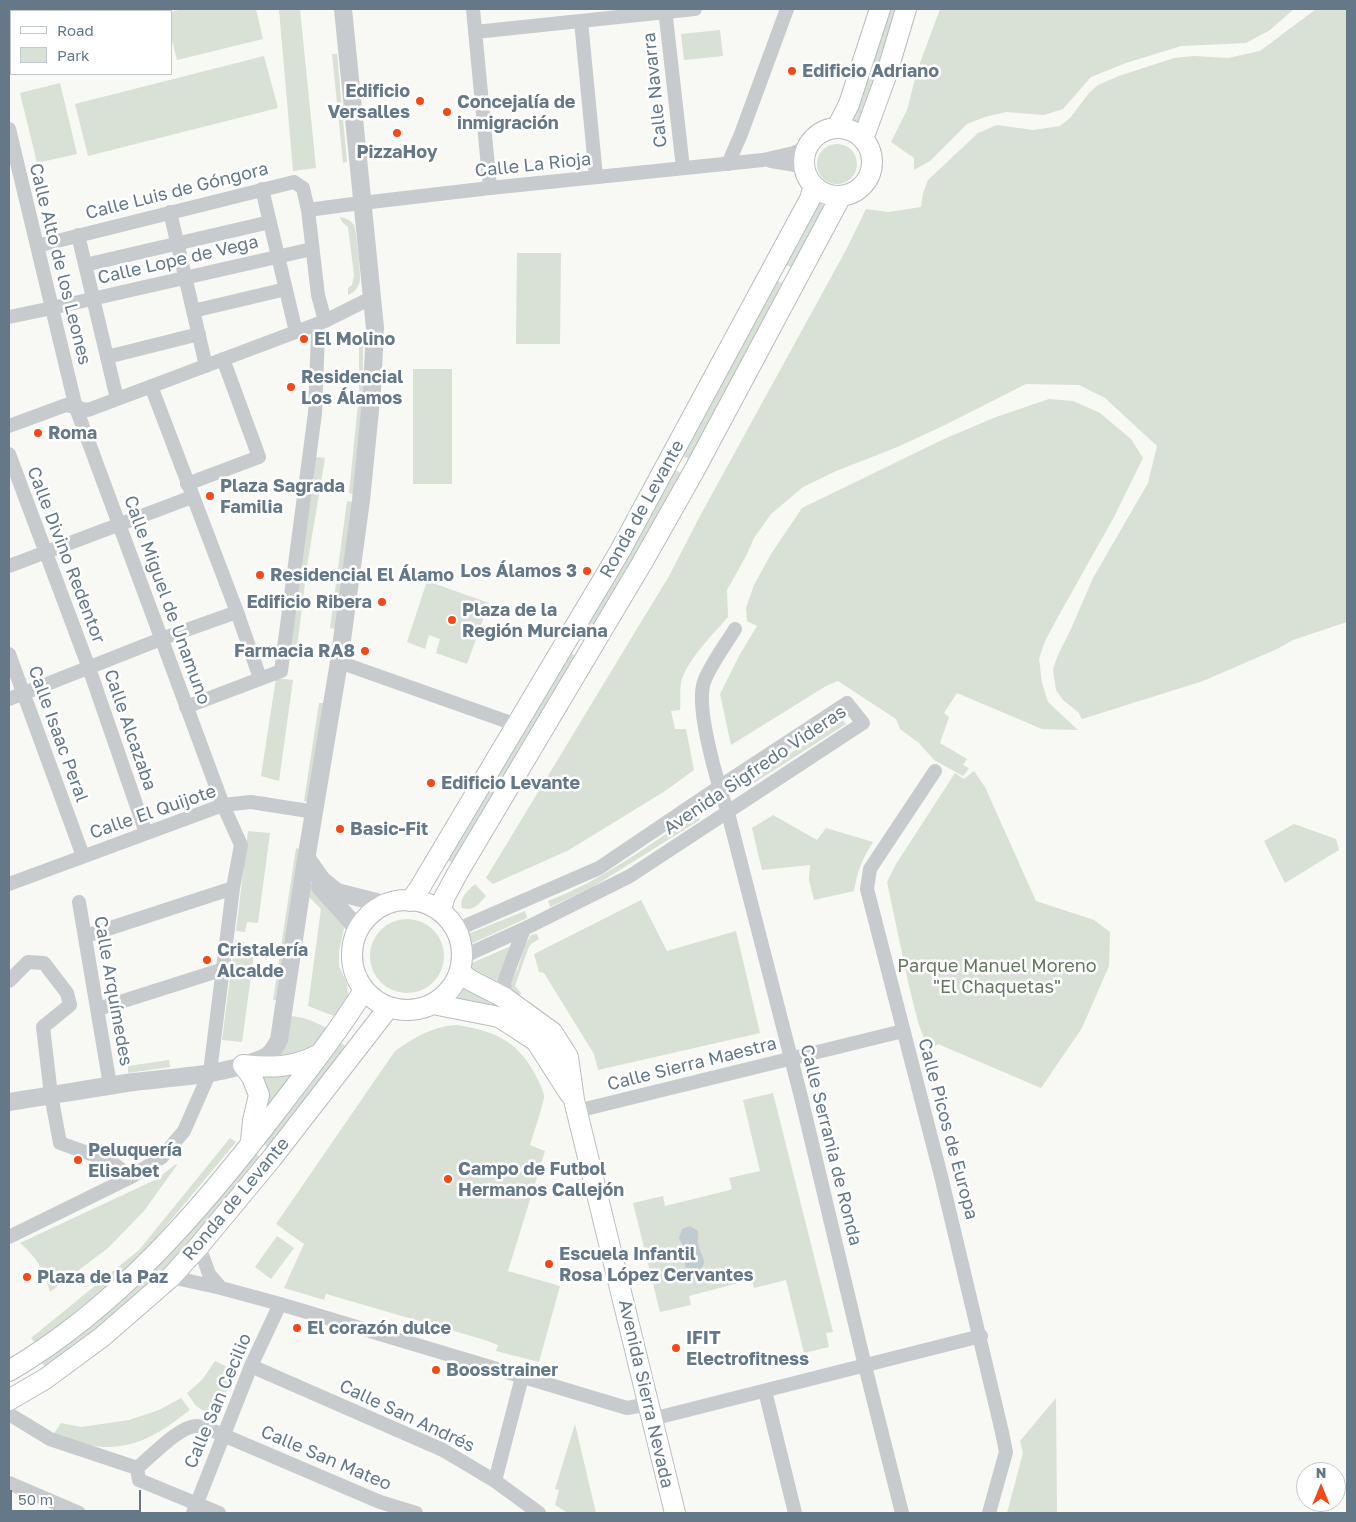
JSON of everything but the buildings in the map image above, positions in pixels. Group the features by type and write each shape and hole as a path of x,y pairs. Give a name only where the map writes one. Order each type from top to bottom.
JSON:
{"main road":[{"path":"837,128 856,85 880,9"},
{"path":"863,139 886,76 906,9"},
{"path":"837,128 856,133 863,139 872,155 872,167 869,178 857,191 852,194 831,196 814,186 808,178 804,159 808,147 819,134 837,128"},
{"name":"Ronda de Levante","path":"410,901 517,725 634,525 810,199 814,186"},
{"name":"Ronda de Levante","path":"441,912 444,898 457,874 656,538 841,196"},
{"path":"410,901 426,904 441,912 456,930 461,944 461,966 454,985 444,996 433,1004 411,1010 389,1007 376,1000 364,990 356,976 352,962 353,946 362,922 379,908 394,902 410,901"},
{"name":"Avenida Sierra Nevada","path":"461,966 470,980 505,998 552,1032 568,1057 576,1105 675,1513"},
{"name":"Ronda de Levante","path":"9,1371 32,1358 112,1297 165,1245 251,1144 339,1030 364,990"},
{"name":"Avenida Sierra Nevada","path":"433,1004 499,1017 536,1041 576,1105"},
{"name":"Ronda de Levante","path":"9,1400 45,1379 102,1337 170,1278 272,1158 389,1007"},
{"path":"243,1065 285,1067 304,1062 320,1054"},
{"path":"243,1065 252,1077 260,1095 253,1121 251,1144"}],"street":[{"path":"9,1102 110,1085 210,1072 243,1065 272,1053 279,1040 340,662 361,500 372,390 375,328 343,9"},
{"path":"473,9 490,188"},
{"path":"475,32 666,10 695,9"},
{"path":"728,164 787,9"},
{"name":"Calle Navarra","path":"666,10 682,168"},
{"path":"580,21 596,177"},
{"name":"Calle Alto de los Leones","path":"10,136 76,408"},
{"name":"Calle La Rioja","path":"308,210 490,188 763,160 808,147"},
{"name":"Calle La Rioja","path":"763,160 805,168"},
{"name":"Calle Luis de Góngora","path":"37,246 294,182 304,188 318,295 325,321"},
{"path":"262,189 296,332"},
{"path":"170,212 206,366"},
{"path":"85,265 270,222"},
{"path":"78,235 117,399"},
{"name":"Calle Lope de Vega","path":"9,317 312,249"},
{"path":"194,311 286,290"},
{"path":"9,426 66,406 88,410 325,321 371,298"},
{"path":"186,707 282,671 315,413 318,333"},
{"path":"107,357 199,334"},
{"path":"187,484 259,457 223,359"},
{"path":"151,386 192,497 238,612 260,678"},
{"name":"Calle Miguel de Unamuno","path":"9,1238 131,1177 162,1157 184,1131 210,1072 241,845 223,805 76,408"},
{"name":"Calle Divino Redentor","path":"9,454 89,668"},
{"path":"9,566 192,497"},
{"path":"9,699 161,639 238,612"},
{"name":"Calle Serrania de Ronda","path":"735,629 704,681 701,695 702,710 719,787 728,813 791,1058 902,1513"},
{"name":"Calle Isaac Peral","path":"9,654 83,856"},
{"path":"340,662 517,725"},
{"name":"Calle Alcazaba","path":"89,668 146,834"},
{"name":"Avenida Sigfredo Videras","path":"456,930 599,868 719,787 848,704 863,723 728,813 619,882 473,952 461,966"},
{"name":"Calle Picos de Europa","path":"934,771 870,869 867,889 981,1336 1006,1452 989,1513"},
{"name":"Calle El Quijote","path":"9,884 223,805 251,802 315,812"},
{"path":"307,859 322,880 337,892 388,905"},
{"path":"307,859 317,883 350,920 358,932"},
{"path":"86,936 234,888"},
{"name":"Calle Arquímedes","path":"79,902 110,1085"},
{"path":"505,998 504,982 524,929"},
{"path":"9,981 28,962 44,963 67,992 70,1005 43,1027 51,1096 60,1142 110,1162 131,1177"},
{"path":"98,1009 224,969"},
{"name":"Calle Sierra Maestra","path":"576,1105 791,1058 903,1031"},
{"path":"199,1246 209,1274 221,1288"},
{"path":"170,1278 221,1288 280,1304 627,1408 650,1411 765,1391 981,1336"},
{"name":"Calle San Cecilio","path":"194,1509 251,1366 280,1304"},
{"name":"Calle San Andrés","path":"251,1366 443,1450 495,1481 539,1513"},
{"path":"495,1481 522,1377"},
{"path":"765,1391 795,1513"},
{"path":"9,1414 50,1439 137,1468 139,1480 194,1509 219,1513"},
{"name":"Calle San Mateo","path":"137,1468 168,1440 196,1426 223,1435 380,1507 416,1513"},
{"path":"9,1483 79,1513"}],"green space":[{"path":"182,9 256,9 263,39 177,60 172,41 172,12"},
{"path":"279,9 300,9 316,168 293,171"},
{"path":"889,9 899,9 880,65 872,62"},
{"path":"940,9 1294,9 1270,30 1246,43 1181,46 1126,63 1091,77 1063,109 1044,115 1006,112 967,124 930,161 914,170 914,158 891,142 907,110 917,71"},
{"path":"1316,9 1347,9 1347,622 1293,640 1277,649 1203,681 1082,719 1078,712 1063,700 1056,690 1053,669 1093,578 1148,483 1157,446 1105,398 1079,385 1026,384 943,426 803,487 771,514 754,538 727,590 728,617 690,662 681,683 680,710 671,711 675,729 686,729 694,770 665,791 569,850 493,884 486,878 669,576 846,250 866,209 889,212 921,207 923,193 928,180 978,133 997,125 1033,130 1060,126 1070,118 1089,93 1098,85 1174,58 1194,56 1228,58 1260,51"},
{"path":"720,30 723,56 684,60 681,34"},
{"path":"332,54 337,54 347,162 343,163"},
{"path":"264,56 278,108 88,156 75,104"},
{"path":"867,77 874,80 857,125 849,122"},
{"path":"60,83 77,154 37,163 20,93"},
{"path":"841,144 848,147 854,153 857,164 856,172 848,181 841,184 833,184 826,181 818,172 817,160 820,153 829,145"},
{"path":"818,203 825,206 792,268 785,264"},
{"path":"340,217 354,225 358,252 359,283 356,289 348,295 348,288 352,285 354,275 348,227 342,222"},
{"path":"517,253 561,253 560,344 516,344"},
{"path":"776,280 784,284 689,459 681,455"},
{"path":"359,337 363,337 363,394 353,494 349,493 359,394"},
{"path":"413,369 452,369 452,484 413,484"},
{"path":"1049,399 1073,401 1100,413 1131,439 1143,458 1114,517 1045,641 1039,659 1042,683 1048,702 1078,730 1042,729 957,693 944,713 949,717 940,743 967,759 963,765 969,768 963,776 934,760 919,743 900,729 896,719 838,681 826,686 731,745 720,694 757,626 747,621 746,608 754,585 771,554 802,508 944,439 996,417"},
{"path":"316,457 325,458 308,560 297,647 289,646"},
{"path":"673,469 681,473 585,642 577,638"},
{"path":"347,501 352,502 335,629 330,628"},
{"path":"427,581 489,603 467,664 436,653 440,639 429,635 425,649 407,642"},
{"path":"569,652 577,657 453,863 445,859"},
{"path":"276,678 293,680 279,781 261,776"},
{"path":"319,703 325,703 310,802 304,801"},
{"path":"842,719 846,724 751,785 749,781"},
{"name":"Parque Manuel Moreno \"El Chaquetas\"","path":"974,771 985,787 1036,901 1094,920 1110,932 1109,966 1082,1028 1041,1088 938,1044 933,1048 927,1047 918,1022 909,986 887,882 896,864 955,773 964,779"},
{"path":"698,812 700,820 591,888 550,907 548,901 568,893 606,872"},
{"path":"773,815 817,840 826,828 873,842 860,866 854,891 814,900 809,880 810,865 762,870 752,828"},
{"path":"1294,824 1336,839 1339,850 1285,883 1264,841"},
{"path":"248,831 270,833 258,923 247,922 245,932 236,931"},
{"path":"296,848 301,850 280,1000 273,1000"},
{"path":"475,884 486,896 473,908 462,908 463,897"},
{"path":"311,886 342,918 344,928 339,952 339,966 347,984 348,994 347,1001 334,1016 308,1006 321,909 308,896"},
{"path":"641,900 667,951 736,931 760,1033 598,1070 594,1054 544,973 539,972 534,954"},
{"path":"525,911 527,918 471,944 468,934"},
{"path":"407,919 428,925 438,935 444,956 438,977 428,987 407,993 386,987 376,977 370,956 376,935 386,925"},
{"path":"537,934 539,939 531,944 528,949 515,986 521,993 518,997 511,992 511,981 518,968 525,945 531,935"},
{"path":"235,940 244,942 243,952 254,954 242,1042 222,1040"},
{"path":"513,945 495,984 470,974 472,963"},
{"path":"467,985 511,1007 506,1014 455,1002"},
{"path":"288,1016 308,1019 326,1028 314,1044 304,1052 272,1059"},
{"name":"Campo de Futbol Hermanos Callejón","path":"456,1025 481,1030 512,1045 528,1062 538,1079 544,1096 530,1145 545,1151 508,1271 560,1286 539,1362 496,1351 498,1345 485,1340 326,1294 324,1300 284,1288 304,1244 276,1224 395,1051 409,1041 424,1034 439,1028"},
{"path":"341,1043 347,1048 270,1149 262,1143"},
{"path":"169,1060 170,1067 128,1073 128,1066"},
{"path":"298,1069 261,1116 258,1070"},
{"path":"773,1093 833,1332 826,1333 829,1347 804,1353 786,1280 754,1288 752,1280 746,1281 689,1296 691,1305 660,1312 633,1203 663,1196 665,1206 726,1191 732,1189 729,1178 760,1171 743,1100"},
{"path":"230,1138 236,1142 137,1261 36,1344 31,1338 139,1250"},
{"path":"254,1153 261,1158 203,1227 138,1297 46,1368 42,1363 114,1306 168,1255"},
{"path":"176,1164 144,1211 108,1248 50,1292 39,1265 20,1243 157,1179"},
{"path":"277,1236 294,1248 271,1279 255,1267"},
{"path":"215,1361 236,1371 214,1417 196,1406 187,1393 202,1380"},
{"path":"181,1398 190,1410 150,1437 128,1445 103,1447 84,1444 53,1435 61,1423 81,1427 129,1420 159,1410"},
{"path":"1056,1398 1057,1513 1007,1513 1023,1453 1020,1441"},
{"path":"575,1424 596,1513 568,1513 555,1505 559,1490 555,1489"}],"shaded area":[{"path":"690,1226 698,1231 698,1245 704,1260 703,1266 698,1272 692,1272 685,1266 685,1250 679,1238 682,1229"}],"place":[{"name":"Edificio Adriano","path":"792,71"},
{"name":"Edificio Versalles","path":"420,101"},
{"name":"Concejalía de inmigración","path":"447,112"},
{"name":"PizzaHoy","path":"397,133"},
{"name":"El Molino","path":"304,339"},
{"name":"Residencial Los Álamos","path":"291,387"},
{"name":"Roma","path":"38,433"},
{"name":"Plaza Sagrada Familia","path":"210,496"},
{"name":"Los Álamos 3","path":"587,571"},
{"name":"Residencial El Álamo","path":"260,575"},
{"name":"Edificio Ribera","path":"382,602"},
{"name":"Plaza de la Región Murciana","path":"452,620"},
{"name":"Farmacia RA8","path":"365,651"},
{"name":"Edificio Levante","path":"431,783"},
{"name":"Basic-Fit","path":"340,829"},
{"name":"Cristalería Alcalde","path":"207,960"},
{"name":"Peluquería Elisabet","path":"78,1160"},
{"name":"Campo de Futbol Hermanos Callejón","path":"448,1179"},
{"name":"Escuela Infantil Rosa López Cervantes","path":"549,1264"},
{"name":"Plaza de la Paz","path":"27,1277"},
{"name":"El corazón dulce","path":"297,1328"},
{"name":"IFIT Electrofitness","path":"676,1348"},
{"name":"Boosstrainer","path":"436,1370"}]}
